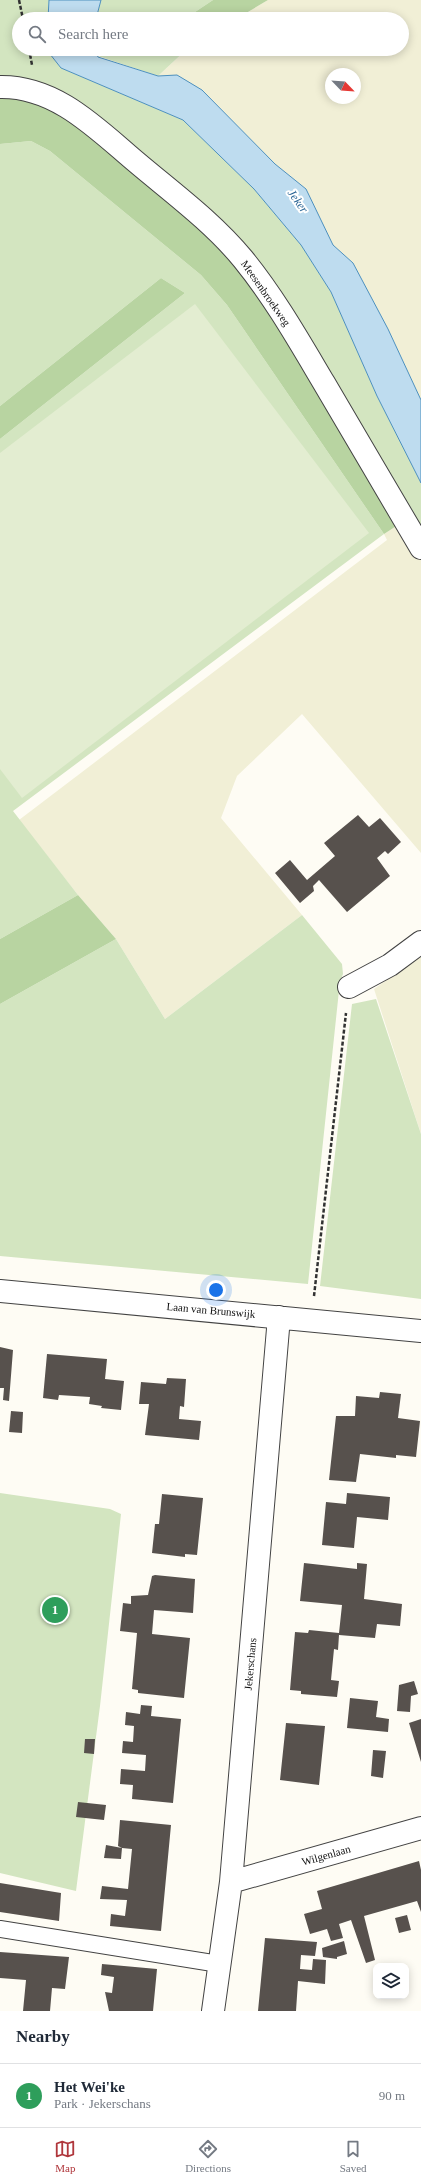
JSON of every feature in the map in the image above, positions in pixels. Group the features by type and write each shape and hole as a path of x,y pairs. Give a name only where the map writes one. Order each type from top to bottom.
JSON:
{"street":[{"name":"Meesenbroekweg","path":"0,87 22,88 38,93 54,99 88,120 231,245 262,283 302,347 421,548"},
{"path":"349,987 390,965 421,942"},
{"name":"Laan van Brunswijk","path":"0,1291 421,1331"},
{"name":"Jekerschans","path":"213,2011 231,1882 279,1317"},
{"name":"Wilgenlaan","path":"231,1882 421,1828"}],"lane":[{"path":"0,1929 219,1964"}],"path":[{"path":"19,0 22,12"},
{"path":"311,1320 349,987"}],"shaded area":[{"path":"268,0 421,0 421,400 388,329 353,263 333,245 306,189 275,164 202,90 158,76 179,56 409,56 409,12 248,12"},
{"path":"401,523 421,556 421,853 302,714 237,776 221,818 302,915 165,1019 116,939 78,895 19,820 387,540 384,534"},
{"path":"421,956 421,1134 374,989"}],"green space":[{"path":"0,0 49,0 48,12 12,12 12,56 52,56 61,68 183,120 254,189 301,245 331,292 377,396 421,483 421,531 268,276 0,80"},
{"path":"101,0 213,0 195,12 98,12"},
{"path":"213,0 268,0 248,12 195,12"},
{"path":"98,56 179,56 158,76"},
{"path":"0,95 52,106 101,140 230,255 269,306 401,523 384,534 227,305 201,275 50,151 31,141 0,144"},
{"path":"31,141 50,151 201,275 227,305 384,534 13,811 78,895 0,939 0,439 185,293 161,278 0,406 0,144"},
{"path":"161,278 185,293 0,439 0,406"},
{"path":"195,304 369,533 22,798 0,769 0,453"},
{"path":"78,895 116,939 0,1004 0,939"},
{"path":"302,915 342,964 343,974 340,981 308,1284 0,1256 0,1004 116,939 165,1019"},
{"path":"376,999 421,1134 421,1299 320,1286 352,1004"},
{"path":"0,1493 110,1509 121,1514 100,1706 76,1891 0,1873"}],"water":[{"path":"49,0 101,0 98,12 48,12"},
{"name":"Jeker","path":"52,56 98,56 158,76 177,75 202,90 275,164 306,189 333,245 353,263 388,329 421,400 421,483 377,396 331,292 301,245 254,189 183,120 61,68"}],"building":[{"path":"358,815 369,827 380,818 401,842 388,854 385,851 377,858 390,876 347,912 319,880 313,886 314,891 300,903 275,873 290,860 307,880 335,856 324,843"},
{"path":"0,1347 13,1350 9,1401 3,1400 4,1388 0,1388"},
{"path":"47,1354 107,1359 105,1379 124,1381 121,1410 101,1408 102,1406 89,1404 90,1397 59,1395 58,1400 43,1398"},
{"path":"167,1378 186,1379 184,1407 180,1406 179,1419 201,1421 199,1440 145,1435 149,1404 139,1404 141,1382 166,1384"},
{"path":"380,1392 401,1394 398,1418 420,1421 416,1457 396,1455 396,1458 360,1454 356,1482 329,1480 336,1416 355,1416 356,1396 379,1398"},
{"path":"11,1411 23,1412 22,1433 9,1432"},
{"path":"347,1493 390,1497 388,1520 357,1517 354,1548 322,1545 326,1502 346,1504"},
{"path":"162,1494 203,1498 197,1555 185,1554 185,1557 152,1553 155,1524 159,1524"},
{"path":"304,1563 357,1569 357,1563 367,1564 364,1599 402,1604 400,1626 377,1624 375,1638 339,1635 338,1650 334,1649 331,1680 339,1681 337,1697 301,1694 301,1691 290,1690 295,1632 308,1633 309,1630 339,1633 342,1605 300,1601"},
{"path":"155,1575 195,1579 193,1613 154,1610 152,1634 190,1638 184,1698 138,1693 138,1690 132,1689 137,1633 120,1631 123,1603 131,1604 131,1596 148,1595 152,1576"},
{"path":"414,1681 418,1694 411,1696 410,1712 397,1711 399,1685"},
{"path":"350,1698 378,1701 376,1717 389,1719 388,1732 347,1728"},
{"path":"141,1705 152,1706 151,1716 181,1719 173,1803 132,1799 133,1785 120,1784 121,1769 145,1771 146,1755 122,1753 123,1741 133,1742 134,1726 125,1725 126,1712 140,1714"},
{"path":"421,1719 421,1762 409,1723"},
{"path":"286,1723 325,1726 319,1785 280,1780"},
{"path":"85,1739 95,1739 94,1754 84,1753"},
{"path":"373,1750 386,1751 383,1778 371,1776"},
{"path":"78,1802 106,1805 104,1820 76,1817"},
{"path":"120,1820 171,1825 161,1931 110,1926 111,1914 125,1916 127,1900 100,1899 102,1886 128,1889 132,1849 118,1846"},
{"path":"106,1845 122,1848 121,1859 104,1858"},
{"path":"419,1861 421,1870 421,1912 417,1901 364,1916 375,1960 366,1963 351,1920 339,1924 343,1938 331,1941 327,1929 310,1934 304,1914 322,1909 317,1891"},
{"path":"0,1883 61,1893 59,1921 0,1912"},
{"path":"407,1915 411,1930 399,1933 395,1918"},
{"path":"265,1938 317,1942 315,1956 301,1955 300,1969 312,1970 313,1959 326,1960 325,1984 298,1981 296,2011 258,2011"},
{"path":"344,1941 347,1954 337,1957 337,1959 323,1957 322,1948"},
{"path":"0,1952 69,1957 65,1989 52,1988 50,2011 23,2011 26,1980 0,1978"},
{"path":"102,1964 157,1969 153,2011 109,2011 105,1992 112,1993 114,1977 101,1975"}],"place":[{"name":"Het Wei'ke","path":"55,1610"}]}
